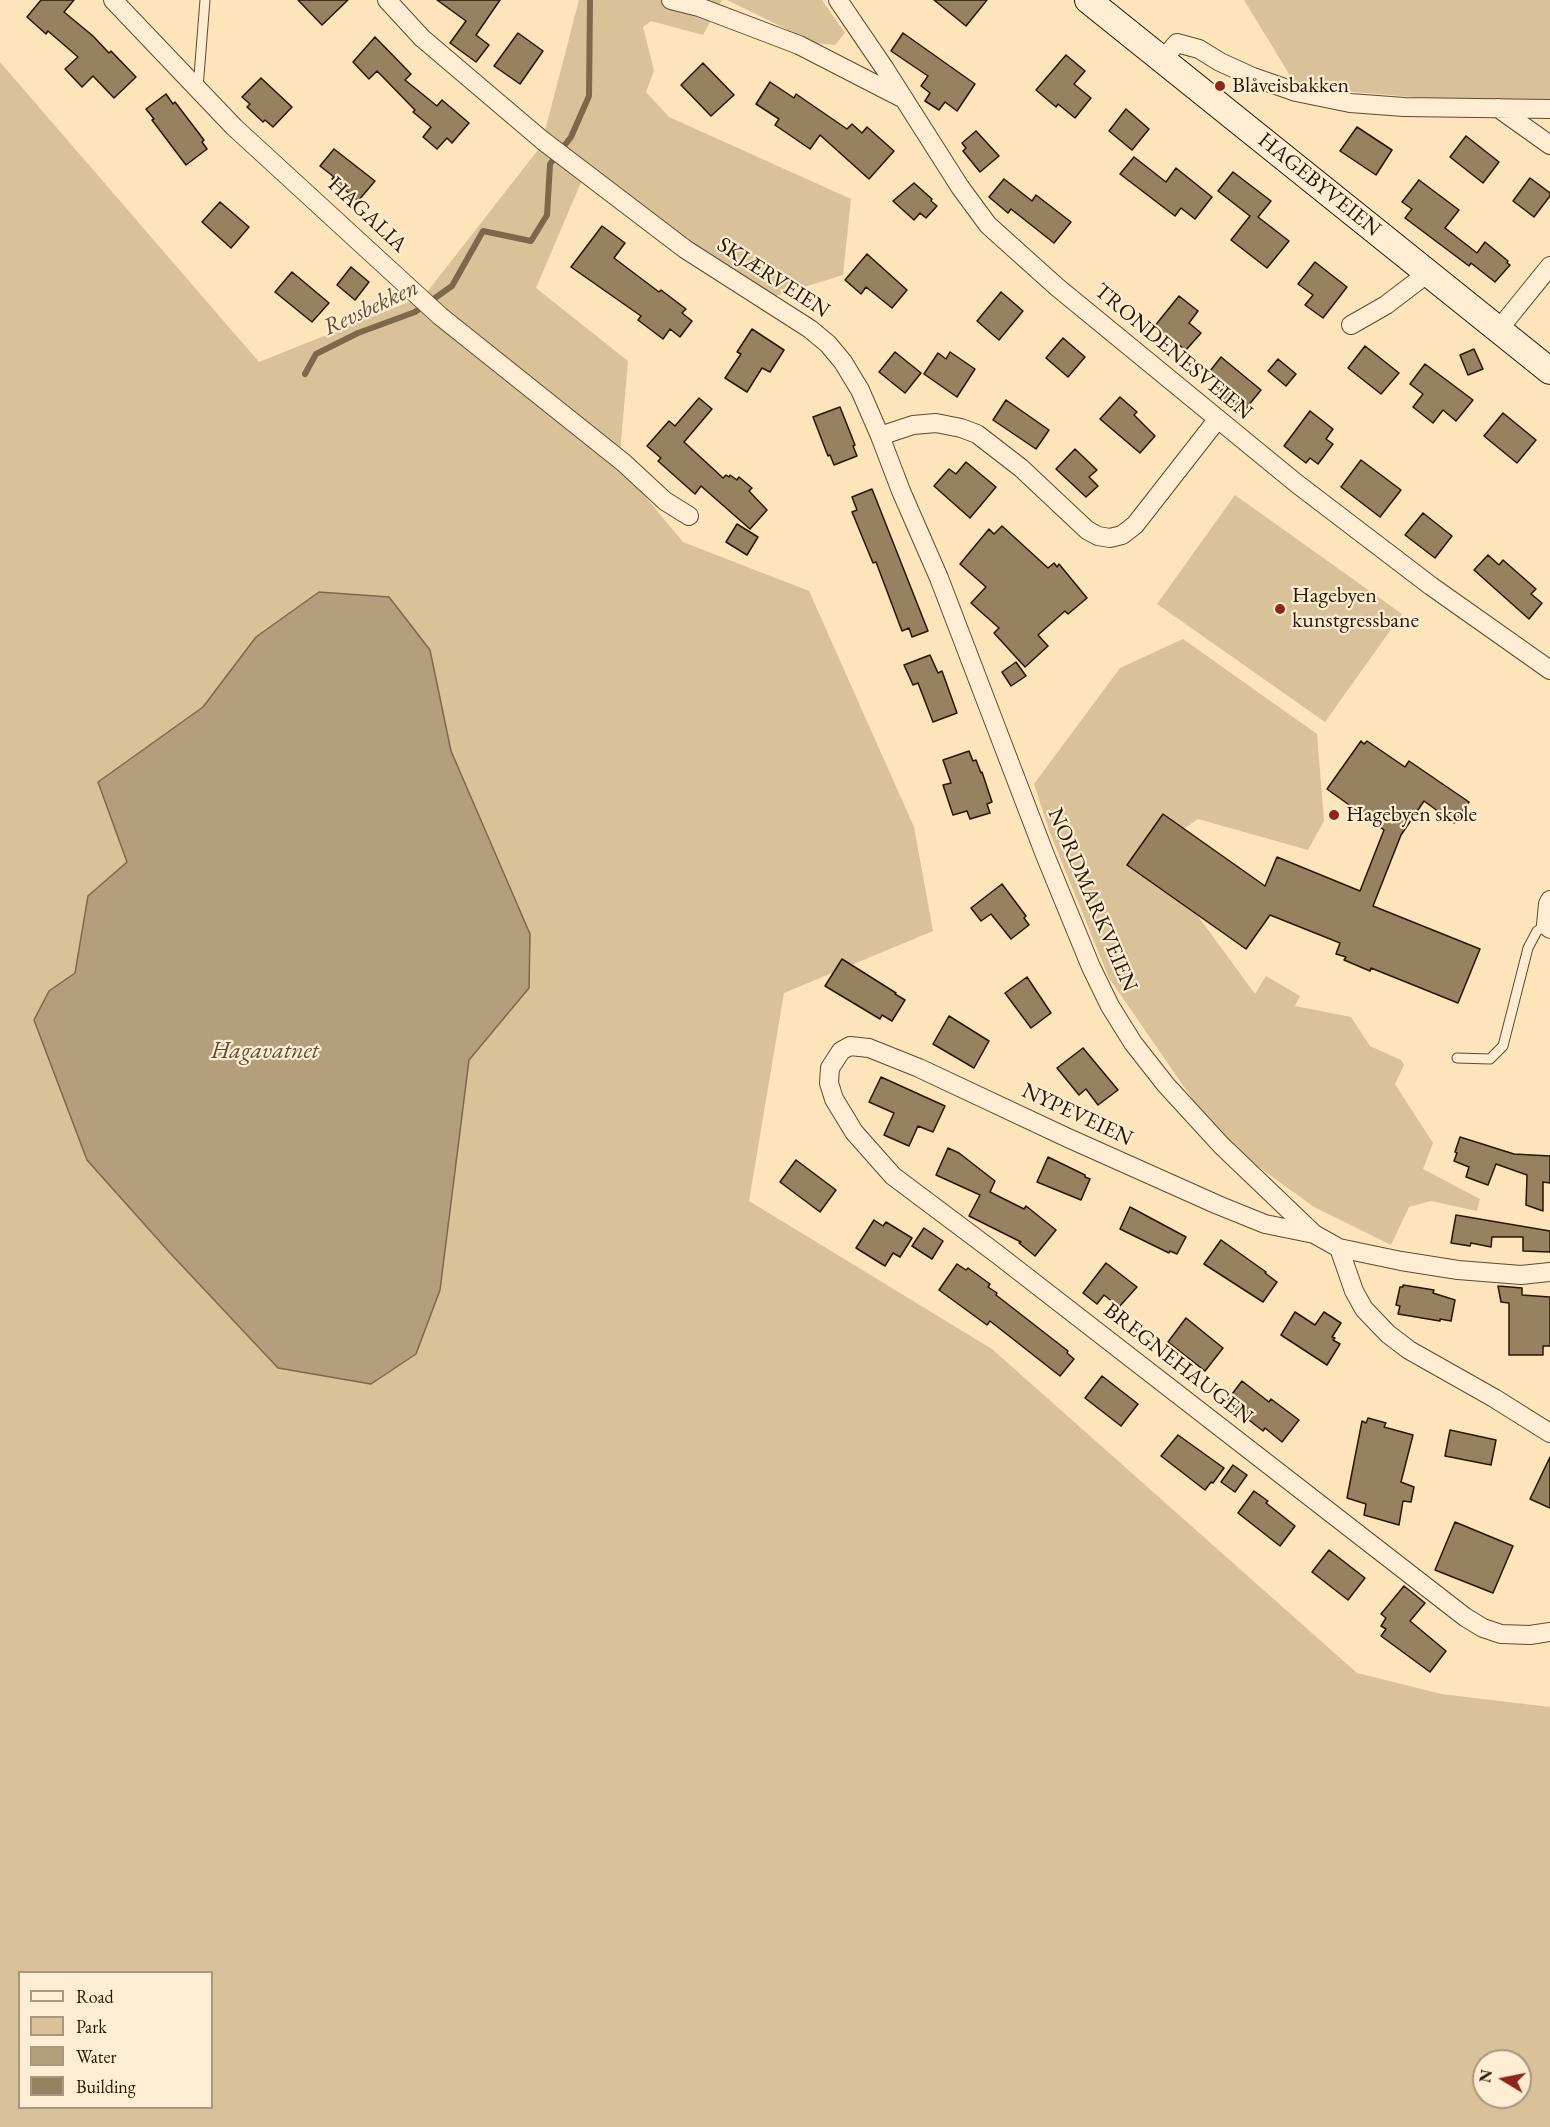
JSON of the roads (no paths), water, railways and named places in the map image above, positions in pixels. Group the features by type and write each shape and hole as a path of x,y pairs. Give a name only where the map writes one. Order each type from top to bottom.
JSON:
{"main road":[{"name":"HAGEBYVEIEN","path":"1088,0 1550,371"}],"street":[{"name":"HAGALIA","path":"113,0 234,127 440,316 624,463 665,501 689,516"},
{"name":"SKJÆRVEIEN","path":"387,0 422,38 542,140 685,249 810,328 843,362 860,390 880,436"},
{"path":"671,0 725,17 799,45 904,99"},
{"name":"TRONDENESVEIEN","path":"838,0 960,187 988,225 1033,267 1296,483 1431,586 1550,670"},
{"path":"1163,59 1177,43 1199,49 1220,62 1253,77 1296,92 1350,103 1404,107 1550,109"},
{"path":"1498,108 1550,145"},
{"path":"1498,329 1550,266"},
{"path":"1351,325 1386,305 1428,273"},
{"path":"880,436 913,425 936,423 977,434 1020,468 1086,530 1098,536 1110,538 1122,536 1135,525 1218,420"},
{"name":"NORDMARKVEIEN","path":"880,436 1091,967 1110,1006 1133,1043 1187,1110 1221,1145 1314,1234 1339,1248 1458,1270 1521,1275 1550,1272"},
{"path":"1548,927 1550,900"},
{"name":"NYPEVEIEN","path":"830,1068 841,1051 850,1046 869,1048 919,1068 1218,1205 1265,1224 1314,1234"},
{"name":"BREGNEHAUGEN","path":"830,1068 829,1083 834,1099 854,1132 893,1176 1465,1617 1483,1628 1502,1634 1530,1635 1550,1632"},
{"path":"1339,1248 1354,1291 1364,1309 1388,1335 1409,1350 1550,1433"}],"lane":[{"path":"198,90 205,0"},
{"path":"1457,1058 1490,1059 1503,1046 1528,948 1537,931 1548,927"}],"water":[{"name":"Hagavatnet","path":"319,592 389,597 430,650 451,751 530,934 529,988 469,1060 440,1290 416,1354 371,1384 278,1368 170,1253 87,1160 34,1020 49,991 75,973 88,896 127,862 98,782 203,707 256,637"}],"waterway":[{"name":"Revsbekken","path":"305,374 316,354 358,333 415,312 452,286 483,231 531,241 547,215 550,164 571,137 589,96 590,0"}],"place":[{"name":"Blåveisbakken","path":"1220,86"},
{"name":"Hagebyen kunstgressbane","path":"1280,609"},
{"name":"Hagebyen skole","path":"1334,815"}]}
